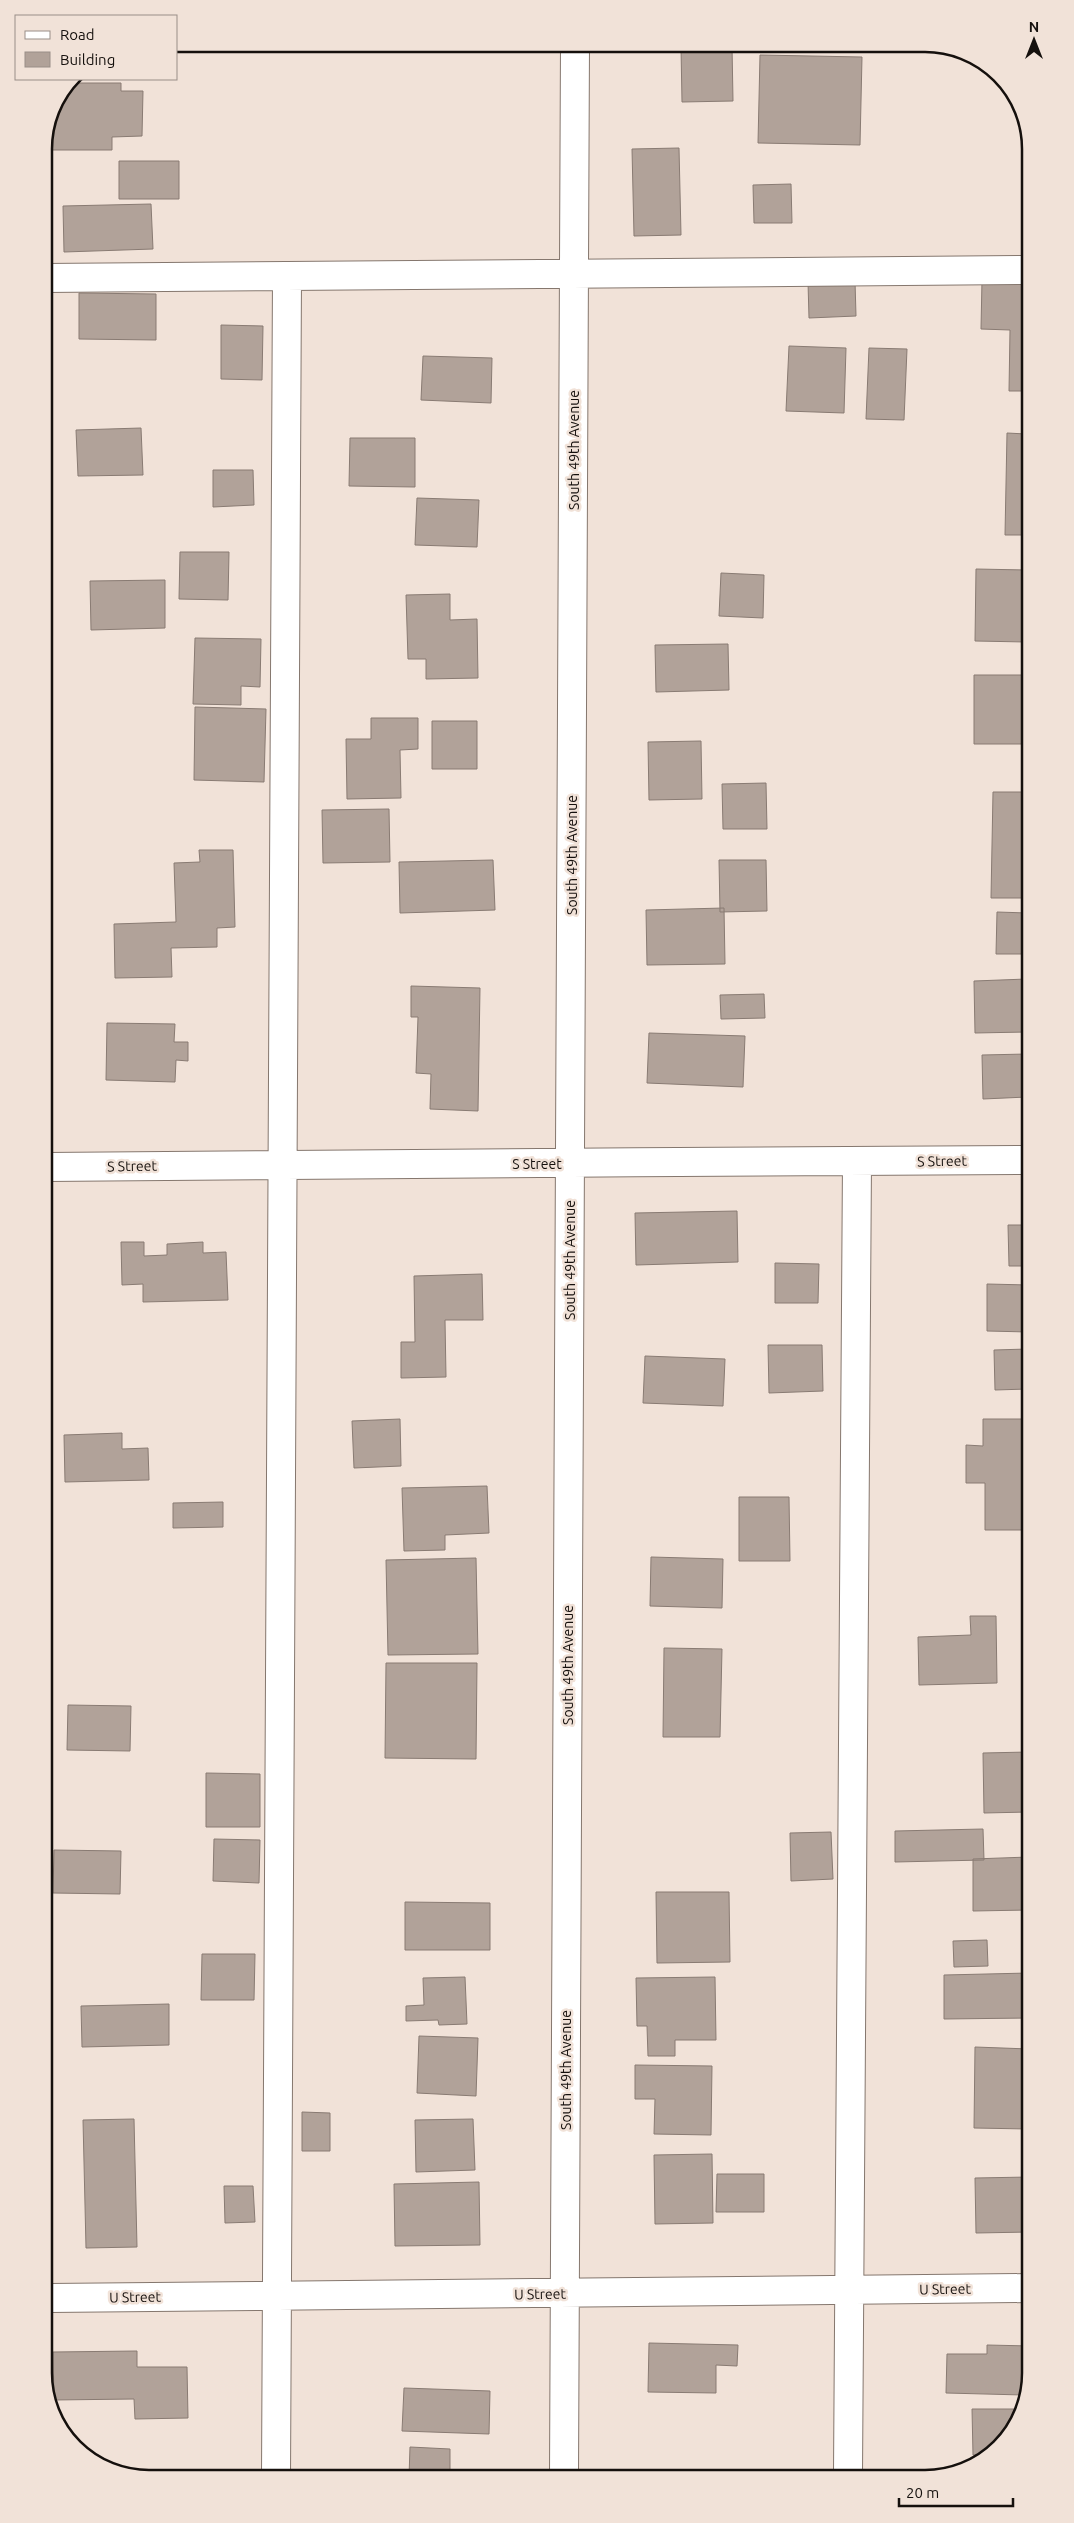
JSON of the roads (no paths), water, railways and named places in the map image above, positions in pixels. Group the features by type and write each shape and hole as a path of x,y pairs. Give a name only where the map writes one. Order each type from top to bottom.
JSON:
{"street":[{"name":"South 49th Avenue","path":"564,2470 576,53"},
{"path":"53,278 1022,270"},
{"path":"276,2470 287,276"},
{"name":"S Street","path":"53,1167 284,1163 570,1164 1022,1160"},
{"path":"848,2470 857,1161"},
{"name":"U Street","path":"52,2298 1022,2288"}]}
